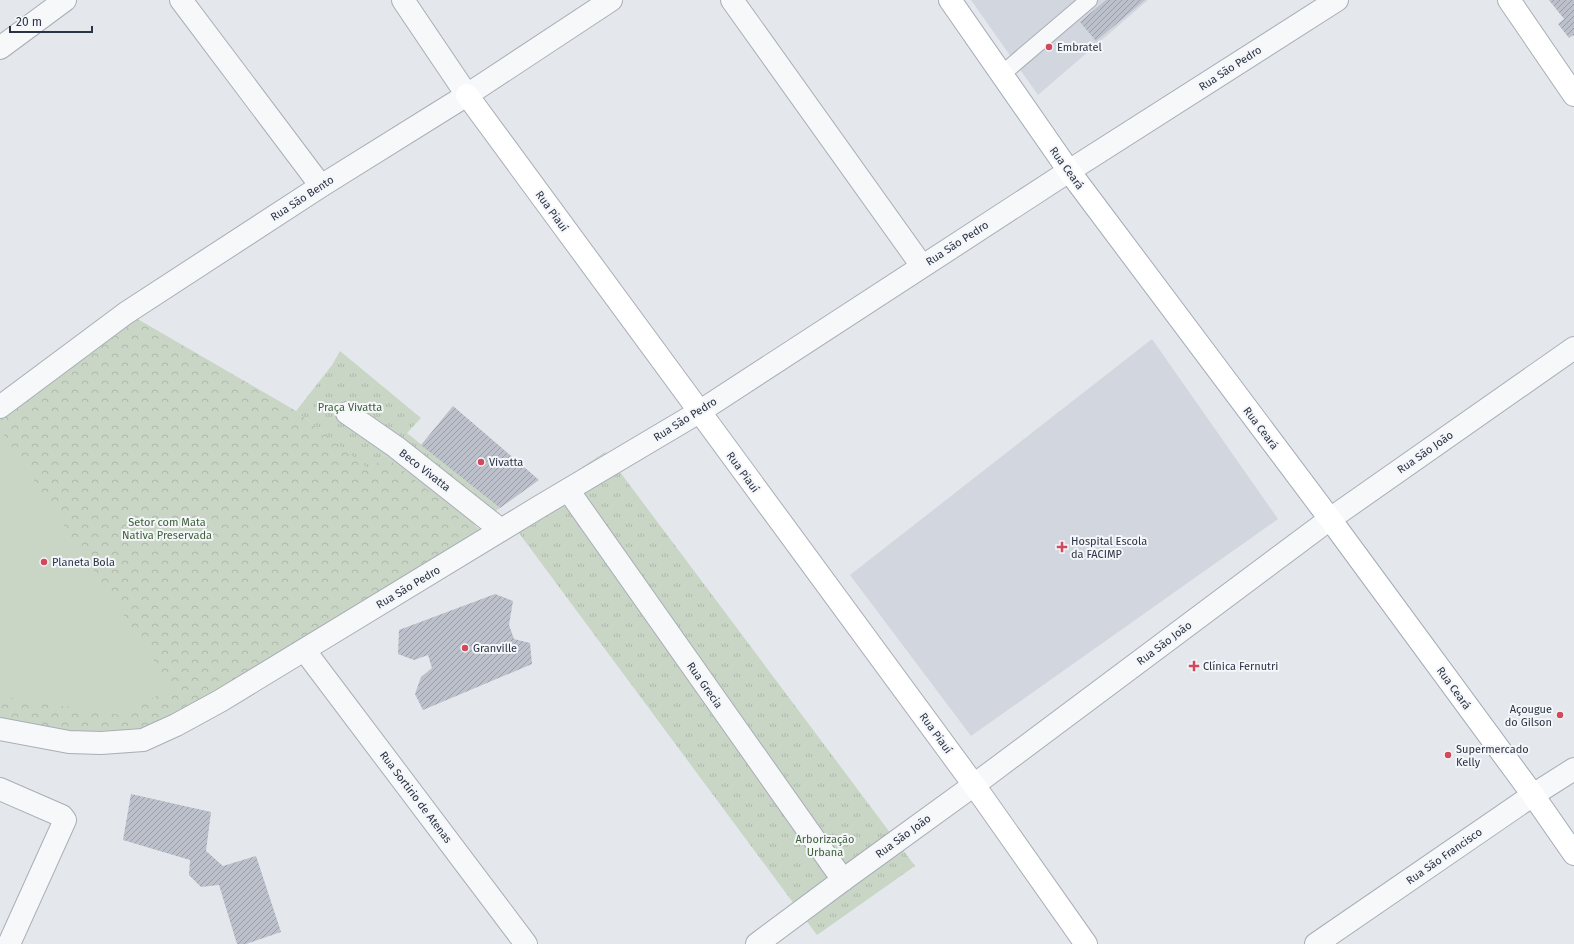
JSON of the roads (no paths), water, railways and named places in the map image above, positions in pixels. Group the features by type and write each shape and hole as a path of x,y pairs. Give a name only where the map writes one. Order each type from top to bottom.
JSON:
{"street":[{"path":"0,48 65,0"},
{"path":"181,0 321,186"},
{"name":"Rua Piauí","path":"403,0 467,95 974,785 1086,944"},
{"name":"Rua São Bento","path":"0,407 126,313 321,186 467,95 611,0"},
{"path":"732,0 922,266"},
{"name":"Rua Ceará","path":"950,0 1069,171 1330,519 1533,795 1574,854"},
{"name":"Rua São Pedro","path":"1,735 69,742 101,743 143,740 176,725 220,701 305,651 501,530 699,412 1069,171 1337,0"},
{"path":"1509,0 1574,96"},
{"name":"Rua São João","path":"757,944 974,785 1330,519 1574,348"},
{"name":"Beco Vivatta","path":"347,413 396,447 501,530"},
{"name":"Rua Grecia","path":"568,490 843,880"},
{"name":"Rua Sortirio de Atenas","path":"305,651 526,944"},
{"name":"Rua São Francisco","path":"1316,944 1533,795 1574,769"},
{"path":"0,788 62,816 65,820 9,944"}],"lane":[{"path":"1002,74 1089,0"}],"place":[{"name":"Embratel","path":"1049,47"},
{"name":"Vivatta","path":"481,462"},
{"name":"Hospital Escola da FACIMP","path":"1062,547"},
{"name":"Planeta Bola","path":"44,562"},
{"name":"Granville","path":"465,648"},
{"name":"Clínica Fernutri","path":"1194,666"},
{"name":"Açougue do Gilson","path":"1560,715"},
{"name":"Supermercado Kelly","path":"1448,755"}],"park label":[{"name":"Praça Vivatta","path":"350,407"},
{"name":"Setor com Mata Nativa Preservada","path":"167,528"},
{"name":"Arborização Urbana","path":"825,845"}]}
